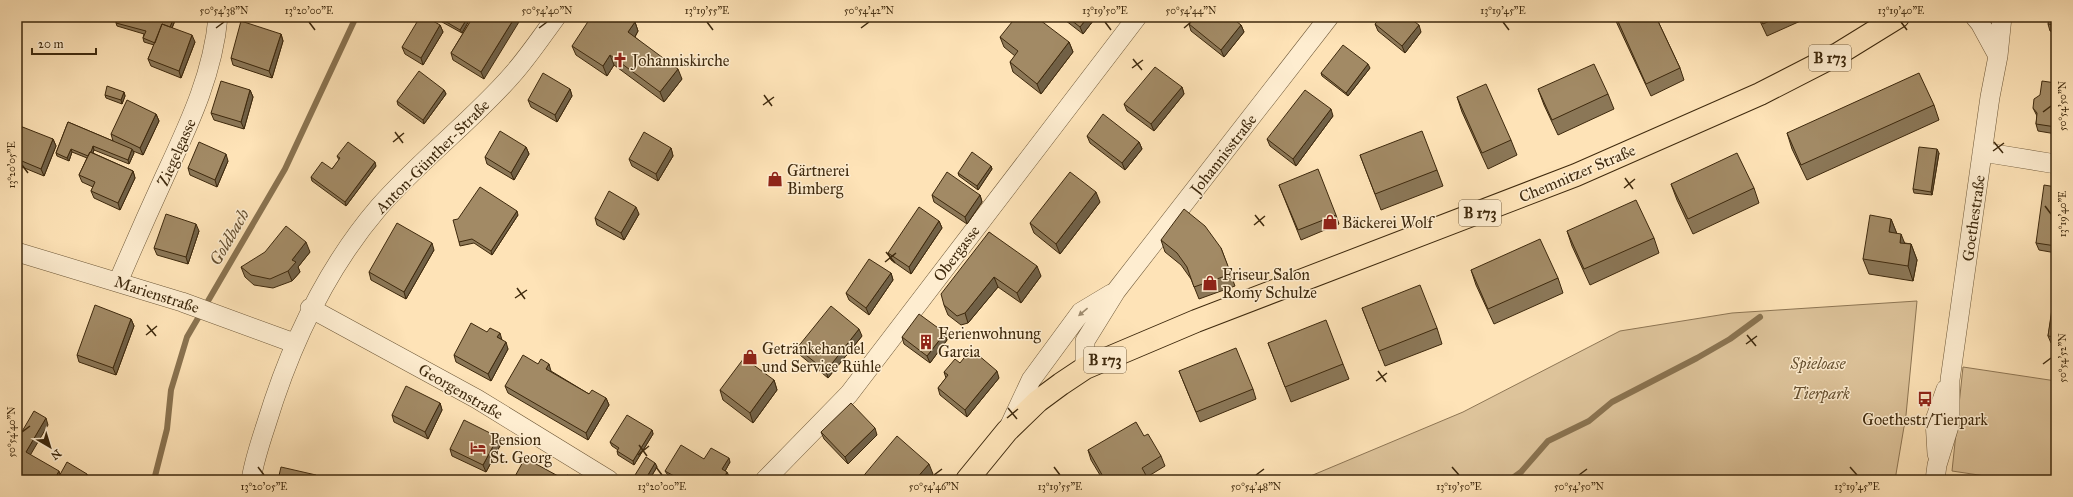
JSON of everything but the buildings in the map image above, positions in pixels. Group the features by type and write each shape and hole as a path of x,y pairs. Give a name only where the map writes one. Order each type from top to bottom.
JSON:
{"main road":[{"name":"Chemnitzer Straße","path":"967,480 1007,431 1038,401 1060,384 1085,368 1196,321 1576,175 1760,94 1838,54 1898,17"}],"street":[{"name":"Ziegelgasse","path":"118,282 189,124 207,77 216,42 218,17"},
{"name":"Anton-Günther-Straße","path":"251,480 274,399 294,343 310,308 343,255 378,208 409,174 512,75 556,17"},
{"name":"Obergasse","path":"765,480 849,394 1137,17"},
{"name":"Johannisstraße","path":"1085,368 1085,341 1116,291 1329,17"},
{"path":"1975,17 1980,23 1998,56"},
{"name":"Goethestraße","path":"1936,472 1950,423 1950,380 1990,97 1998,56 2002,17"},
{"path":"1982,152 2056,164"},
{"name":"Marienstraße","path":"17,252 182,302 294,343"},
{"name":"Johannisstraße","path":"1007,431 1031,380 1081,312 1116,291"},
{"name":"Georgenstraße","path":"310,308 478,399 609,480"}],"green space":[{"name":"Tierpark","path":"1917,301 1906,415 1895,480 1301,480 1463,412 1620,331 1732,313"},
{"path":"1963,367 2056,381 2056,480 2012,480 1952,471"}],"waterway":[{"name":"Goldbach","path":"154,480 167,429 171,390 187,337 285,169 356,17"},
{"path":"1510,480 1521,472 1548,441 1589,421 1612,402 1697,358 1730,339 1760,317"}],"place":[{"name":"Johanniskirche","path":"620,60"},
{"name":"Gärtnerei Bimberg","path":"775,179"},
{"name":"Bäckerei Wolf","path":"1330,222"},
{"name":"Friseur Salon Romy Schulze","path":"1210,283"},
{"name":"Ferienwohnung Garcia","path":"926,342"},
{"name":"Getränkehandel und Service Rühle","path":"750,357"},
{"name":"Goethestr/Tierpark","path":"1925,399"},
{"name":"Pension St. Georg","path":"478,448"}],"park label":[{"name":"Spieloase","path":"1818,363"}]}
